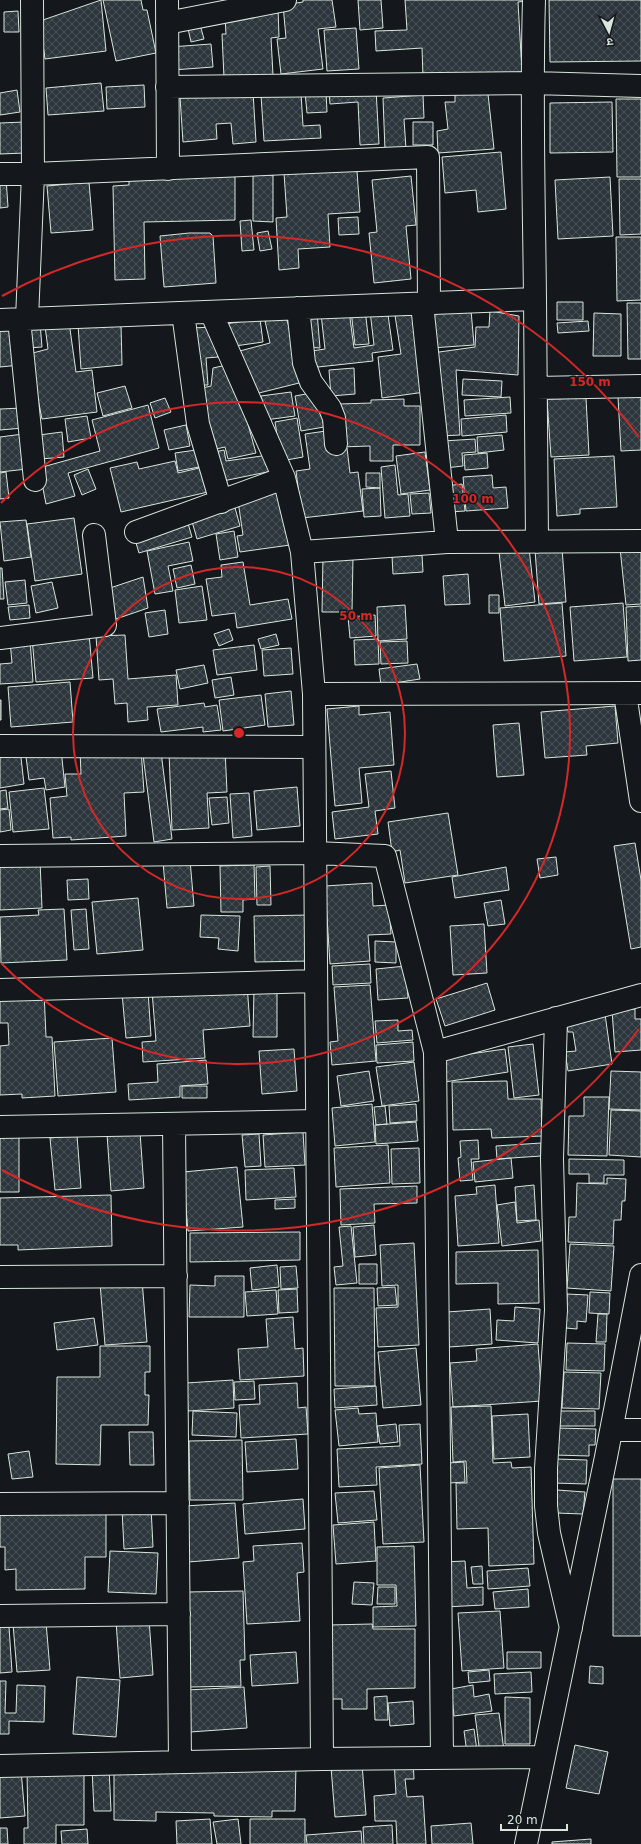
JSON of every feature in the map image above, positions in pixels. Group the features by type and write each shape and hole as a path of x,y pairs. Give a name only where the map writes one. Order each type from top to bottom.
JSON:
{"street":[{"path":"32,0 33,174 15,319 35,480"},
{"path":"167,0 168,169"},
{"path":"167,23 285,0"},
{"path":"534,0 532,83 534,131 537,542"},
{"path":"167,87 532,83 641,86"},
{"path":"0,174 168,169 428,157 425,304 447,542"},
{"path":"15,319 535,299"},
{"path":"298,308 304,364 311,382 330,408 334,418 336,444"},
{"path":"211,312 284,478 302,552 314,694 322,1759"},
{"path":"183,313 198,424 221,502"},
{"path":"536,388 641,386"},
{"path":"136,532 284,478"},
{"path":"0,638 105,625 94,535"},
{"path":"302,552 447,542 641,541"},
{"path":"314,694 633,693 641,801"},
{"path":"0,746 314,747"},
{"path":"0,856 315,853 385,856 435,1052 442,1758"},
{"path":"0,990 316,982"},
{"path":"435,1052 641,995"},
{"path":"556,1018 552,1159 556,1310 546,1468 546,1506 549,1533 571,1628"},
{"path":"0,1127 317,1121"},
{"path":"174,1124 180,1762"},
{"path":"526,1844 612,1430 641,1275"},
{"path":"0,1277 176,1276"},
{"path":"612,1430 641,1430"},
{"path":"0,1504 178,1503"},
{"path":"0,1616 179,1614"},
{"path":"0,1766 322,1759 544,1757"}],"building":[{"path":"101,0 106,51 45,59 40,21"},
{"path":"103,0 141,0 143,10 147,10 156,53 116,61"},
{"path":"303,0 332,0 336,27 318,29 323,69 281,74 277,39 286,38 283,5 303,2"},
{"path":"358,0 381,0 383,28 360,30"},
{"path":"405,0 527,0 518,2 522,72 423,77 422,48 376,51 375,31 407,30"},
{"path":"549,0 641,0 641,61 550,62"},
{"path":"278,8 279,37 271,38 273,75 224,78 222,34 226,34 225,17"},
{"path":"18,11 19,32 4,32 4,12"},
{"path":"199,21 204,39 191,42 187,24"},
{"path":"356,28 359,69 327,71 324,30"},
{"path":"211,44 213,67 173,70 170,47"},
{"path":"101,83 104,111 48,115 46,88"},
{"path":"144,85 145,107 107,109 106,87"},
{"path":"376,89 379,144 360,145 358,102 330,104 329,92"},
{"path":"17,90 20,112 0,115 0,93"},
{"path":"326,91 327,112 307,113 305,92"},
{"path":"253,92 256,142 233,144 231,123 216,124 217,139 183,142 180,97"},
{"path":"301,93 303,126 320,125 321,138 264,141 261,95"},
{"path":"455,93 488,94 494,149 438,153 437,131 448,129 445,102 455,102"},
{"path":"423,95 424,118 404,119 406,149 385,150 383,98"},
{"path":"616,99 641,99 641,177 617,177"},
{"path":"612,102 613,152 550,153 550,103"},
{"path":"24,122 25,153 0,154 0,123"},
{"path":"413,122 433,122 433,145 413,145"},
{"path":"501,152 506,209 478,212 476,190 445,193 442,157"},
{"path":"357,171 360,212 328,214 330,247 298,249 299,268 279,270 276,218 287,217 284,173"},
{"path":"235,175 235,220 144,222 145,279 115,280 113,186 129,185 129,177"},
{"path":"253,175 273,175 273,222 253,221"},
{"path":"411,176 416,225 406,226 411,279 374,283 369,233 377,232 372,180"},
{"path":"610,177 613,236 558,239 555,180"},
{"path":"6,178 8,207 0,208 0,179"},
{"path":"619,179 641,179 641,234 620,235"},
{"path":"89,182 93,230 51,233 47,186"},
{"path":"358,217 359,234 339,235 338,218"},
{"path":"251,220 254,250 242,251 240,221"},
{"path":"268,231 272,249 260,251 257,233"},
{"path":"189,233 210,233 213,236 216,283 164,287 160,236"},
{"path":"616,237 641,237 641,300 617,301"},
{"path":"557,302 583,302 583,320 557,320"},
{"path":"627,303 641,303 641,359 628,359"},
{"path":"416,307 425,392 382,398 378,357 401,354 394,309"},
{"path":"387,308 393,350 372,353 373,361 309,368 305,352 325,349 321,314 349,311 354,348 374,345 370,311"},
{"path":"365,309 369,344 355,345 351,311"},
{"path":"471,310 474,345 431,348 429,314"},
{"path":"490,311 519,316 518,375 456,370 460,435 440,436 432,353 475,347 476,327 489,327"},
{"path":"317,312 320,348 306,347 303,313"},
{"path":"594,313 621,314 621,356 593,356"},
{"path":"286,316 303,382 251,395 236,352 270,343 265,321"},
{"path":"260,319 263,342 228,347 225,324"},
{"path":"588,321 589,331 558,333 557,323"},
{"path":"69,322 76,372 92,370 97,412 42,419 29,354 48,349 45,326"},
{"path":"40,323 42,347 28,348 26,324"},
{"path":"15,324 20,365 0,367 0,325"},
{"path":"78,325 121,325 122,365 81,369"},
{"path":"214,327 218,357 206,358 208,385 198,385 191,328"},
{"path":"231,364 256,453 228,459 225,447 211,450 198,389 211,386 213,368"},
{"path":"354,368 355,394 331,396 329,370"},
{"path":"463,379 502,381 501,397 462,395"},
{"path":"125,386 132,408 103,416 97,393"},
{"path":"291,392 295,416 265,420 261,396"},
{"path":"317,392 324,427 301,431 295,396"},
{"path":"641,396 641,450 621,451 618,397"},
{"path":"510,397 511,413 465,416 464,400"},
{"path":"165,398 171,412 155,418 150,403"},
{"path":"586,398 589,455 551,457 547,399"},
{"path":"404,399 404,406 420,406 420,445 393,445 393,461 370,461 370,446 340,447 340,404 371,403 371,400"},
{"path":"148,405 159,448 68,473 75,496 46,504 39,468 100,451 92,420"},
{"path":"22,408 23,428 0,430 0,409"},
{"path":"506,415 507,432 462,436 461,419"},
{"path":"87,416 91,438 68,442 65,419"},
{"path":"297,418 303,457 281,461 275,422"},
{"path":"186,425 190,446 169,450 164,430"},
{"path":"326,431 329,451 347,448 350,473 358,472 363,511 302,518 296,471 310,469 305,434"},
{"path":"62,432 64,457 41,459 39,435"},
{"path":"23,434 27,469 0,472 0,437"},
{"path":"502,435 504,450 478,453 477,437"},
{"path":"475,439 476,452 462,453 463,466 445,468 443,441"},
{"path":"196,450 199,467 178,471 175,453"},
{"path":"224,450 226,461 269,455 272,471 218,482 210,453"},
{"path":"425,452 430,490 401,494 396,456"},
{"path":"487,453 488,468 465,470 464,455"},
{"path":"614,456 617,507 580,509 580,514 557,516 554,459"},
{"path":"175,461 178,473 203,467 208,492 121,512 110,468 137,462 139,469"},
{"path":"395,465 398,495 408,494 410,516 385,518 381,467"},
{"path":"88,469 96,489 82,495 74,475"},
{"path":"6,472 9,498 0,499 0,473"},
{"path":"366,473 380,473 380,488 366,487"},
{"path":"492,475 493,488 506,487 508,508 466,511 463,477"},
{"path":"462,484 465,511 450,512 446,486"},
{"path":"279,488 290,545 240,552 237,536 243,535 238,501"},
{"path":"380,488 381,516 364,517 362,489"},
{"path":"429,493 431,513 412,514 410,494"},
{"path":"234,504 240,526 197,539 191,518"},
{"path":"74,518 82,574 35,581 27,524"},
{"path":"26,520 31,557 4,561 0,522"},
{"path":"187,520 192,537 139,553 134,536"},
{"path":"234,531 238,557 220,560 216,534"},
{"path":"189,542 193,561 168,566 173,591 155,594 147,551"},
{"path":"641,546 641,604 626,605 620,548"},
{"path":"529,548 535,602 505,606 499,552"},
{"path":"562,548 566,602 539,604 535,550"},
{"path":"422,555 423,572 393,574 392,556"},
{"path":"323,556 353,556 352,612 322,612"},
{"path":"243,562 250,605 288,599 292,619 237,628 235,613 212,616 206,579 222,577 221,565"},
{"path":"191,565 195,584 177,588 173,569"},
{"path":"0,568 2,568 4,599 0,599"},
{"path":"468,574 470,604 445,605 443,576"},
{"path":"143,577 148,608 110,621 104,590"},
{"path":"25,580 27,603 8,605 5,582"},
{"path":"52,582 58,608 36,613 31,586"},
{"path":"202,586 207,620 179,623 175,590"},
{"path":"489,595 499,595 499,613 489,613"},
{"path":"562,603 566,656 504,661 500,608"},
{"path":"623,603 627,657 574,661 570,607"},
{"path":"29,605 30,618 10,620 8,607"},
{"path":"405,605 407,639 378,641 377,607"},
{"path":"641,606 641,660 628,661 626,607"},
{"path":"165,610 168,634 149,637 145,613"},
{"path":"375,615 376,636 350,638 348,617"},
{"path":"229,629 233,640 219,646 214,634"},
{"path":"89,634 93,678 36,682 32,638"},
{"path":"276,634 279,645 261,649 258,639"},
{"path":"125,635 128,679 176,675 178,705 147,707 148,720 128,722 127,703 115,704 113,679 99,680 96,636"},
{"path":"30,639 33,682 0,684 0,664 12,663 10,641"},
{"path":"378,639 379,664 355,665 354,640"},
{"path":"407,641 408,663 381,664 380,642"},
{"path":"254,645 257,670 217,675 213,650"},
{"path":"291,648 293,674 264,676 262,650"},
{"path":"417,664 420,679 381,685 379,669"},
{"path":"204,665 208,683 180,689 176,670"},
{"path":"231,677 234,695 215,698 212,680"},
{"path":"70,682 73,722 11,727 8,687"},
{"path":"291,691 294,725 268,727 265,694"},
{"path":"261,695 265,725 223,731 219,700"},
{"path":"1,700 1,720 0,720"},
{"path":"204,703 205,707 217,705 221,730 203,732 203,727 161,732 157,709"},
{"path":"359,706 359,715 390,712 394,765 359,768 362,803 335,806 327,709"},
{"path":"615,706 618,743 586,746 587,755 545,758 541,712"},
{"path":"519,723 524,775 497,777 493,725"},
{"path":"0,749 20,749 24,784 0,788"},
{"path":"25,749 61,749 65,787 46,790 44,778 29,780"},
{"path":"141,749 144,792 124,793 126,836 71,840 71,837 53,838 50,798 67,796 65,774 81,774 80,750"},
{"path":"225,749 227,792 207,793 209,828 172,830 169,752"},
{"path":"161,752 172,839 154,842 143,755"},
{"path":"391,771 395,808 375,811 378,834 335,839 332,812 369,807 365,774"},
{"path":"297,787 300,826 257,830 254,791"},
{"path":"44,788 49,829 13,832 9,792"},
{"path":"6,790 8,808 0,809 0,791"},
{"path":"249,793 252,836 233,838 230,794"},
{"path":"227,797 229,823 212,825 209,798"},
{"path":"9,809 11,830 0,832 0,810"},
{"path":"448,813 458,875 405,883 400,850 392,852 388,822"},
{"path":"635,843 641,880 641,947 631,949 614,846"},
{"path":"556,857 558,875 540,878 537,859"},
{"path":"190,860 194,906 167,908 163,862"},
{"path":"40,861 42,908 0,910 0,863"},
{"path":"254,865 255,899 243,900 243,912 221,912 220,866"},
{"path":"270,866 271,905 257,905 256,867"},
{"path":"506,867 509,890 455,898 452,877"},
{"path":"88,879 89,899 68,900 67,880"},
{"path":"372,883 373,906 389,905 391,934 368,935 370,961 330,964 325,886"},
{"path":"138,898 143,950 97,954 92,902"},
{"path":"501,900 505,924 488,926 484,903"},
{"path":"64,909 67,960 1,963 0,917 39,915 38,910"},
{"path":"86,909 89,949 74,950 71,910"},
{"path":"201,915 240,916 238,951 218,949 219,938 200,937"},
{"path":"309,915 310,961 255,962 254,916"},
{"path":"484,924 487,973 453,975 450,926"},
{"path":"375,941 396,942 396,963 375,962"},
{"path":"370,964 371,983 333,985 332,966"},
{"path":"406,966 408,998 378,1000 376,969"},
{"path":"487,983 495,1010 445,1026 436,999"},
{"path":"247,984 250,1026 203,1030 205,1058 143,1062 142,1042 156,1041 152,991"},
{"path":"370,985 376,1061 332,1065 330,1042 338,1041 334,987"},
{"path":"254,988 277,988 277,1037 253,1037"},
{"path":"44,991 46,1037 52,1037 55,1096 22,1098 22,1094 0,1095 0,1046 9,1045 8,1023 0,1023 0,993"},
{"path":"148,991 151,1036 126,1038 122,993"},
{"path":"635,1009 635,1019 641,1019 641,1050 615,1052 612,1010"},
{"path":"605,1014 612,1064 568,1071 565,1052 576,1051 573,1032 568,1032 566,1019"},
{"path":"398,1020 398,1031 412,1030 413,1040 377,1043 375,1021"},
{"path":"112,1038 116,1092 58,1096 54,1042"},
{"path":"413,1042 414,1061 377,1063 376,1045"},
{"path":"533,1044 539,1095 514,1098 508,1047"},
{"path":"294,1049 297,1091 262,1094 259,1051"},
{"path":"505,1049 508,1072 445,1082 441,1058"},
{"path":"206,1060 208,1084 180,1086 180,1097 129,1100 128,1084 158,1082 157,1064"},
{"path":"414,1062 419,1101 382,1106 376,1067"},
{"path":"369,1071 374,1101 341,1106 337,1076"},
{"path":"611,1071 641,1072 641,1110 609,1109"},
{"path":"507,1081 508,1099 541,1099 542,1136 492,1138 491,1129 453,1130 452,1082"},
{"path":"182,1086 207,1086 207,1098 182,1098"},
{"path":"584,1097 609,1097 607,1156 568,1155 569,1116 584,1116"},
{"path":"372,1104 375,1142 335,1146 332,1108"},
{"path":"416,1104 417,1121 390,1123 389,1106"},
{"path":"385,1106 387,1124 376,1125 374,1107"},
{"path":"611,1110 641,1111 641,1157 609,1155"},
{"path":"416,1122 418,1141 376,1144 375,1125"},
{"path":"140,1132 144,1188 111,1191 107,1134"},
{"path":"303,1132 305,1165 265,1167 263,1135"},
{"path":"259,1134 261,1166 245,1167 242,1135"},
{"path":"0,1135 19,1135 19,1192 0,1192"},
{"path":"77,1135 81,1188 55,1190 50,1138"},
{"path":"478,1140 479,1159 471,1159 473,1180 460,1181 458,1158 461,1157 460,1141"},
{"path":"541,1143 541,1156 497,1159 496,1146"},
{"path":"388,1145 390,1183 336,1187 334,1148"},
{"path":"419,1148 420,1183 392,1184 391,1149"},
{"path":"511,1158 513,1178 475,1182 473,1162"},
{"path":"569,1159 624,1160 624,1175 604,1175 604,1183 589,1183 589,1174 569,1174"},
{"path":"237,1167 243,1227 188,1231 183,1172"},
{"path":"294,1168 296,1197 246,1200 245,1170"},
{"path":"607,1178 626,1179 625,1201 622,1201 621,1220 614,1220 613,1244 568,1242 569,1217 576,1217 577,1183 607,1184"},
{"path":"495,1185 499,1243 458,1246 455,1196 477,1194 476,1187"},
{"path":"534,1185 536,1220 517,1221 515,1187"},
{"path":"417,1186 417,1203 374,1204 375,1223 341,1225 340,1189"},
{"path":"111,1195 112,1246 18,1250 18,1245 0,1245 0,1198"},
{"path":"295,1199 295,1208 275,1209 275,1200"},
{"path":"515,1202 517,1223 539,1220 541,1241 502,1246 497,1205"},
{"path":"374,1225 376,1255 355,1257 353,1227"},
{"path":"351,1226 357,1283 336,1285 334,1267 343,1266 339,1227"},
{"path":"300,1232 300,1260 190,1262 190,1233"},
{"path":"414,1243 419,1345 378,1347 376,1308 398,1307 398,1285 382,1286 380,1245"},
{"path":"570,1244 614,1246 611,1291 567,1288"},
{"path":"538,1250 539,1303 498,1304 498,1283 456,1284 456,1252"},
{"path":"359,1264 377,1264 377,1284 359,1284"},
{"path":"277,1265 279,1287 252,1290 250,1268"},
{"path":"296,1266 298,1288 281,1289 280,1267"},
{"path":"215,1276 244,1276 244,1317 189,1317 190,1285 215,1286"},
{"path":"142,1280 147,1342 105,1345 100,1283"},
{"path":"395,1287 397,1305 378,1306 377,1288"},
{"path":"334,1288 374,1288 375,1386 335,1386"},
{"path":"297,1289 298,1312 279,1313 278,1290"},
{"path":"276,1290 278,1314 247,1316 245,1292"},
{"path":"590,1292 610,1293 609,1314 589,1313"},
{"path":"567,1294 588,1295 586,1322 577,1321 577,1329 566,1328"},
{"path":"515,1307 540,1309 538,1343 496,1340 497,1320 514,1321"},
{"path":"490,1309 492,1344 449,1347 447,1312"},
{"path":"598,1314 607,1314 606,1342 596,1342"},
{"path":"293,1317 295,1349 303,1348 304,1376 240,1380 238,1349 268,1347 266,1319"},
{"path":"94,1318 98,1345 57,1350 54,1323"},
{"path":"567,1343 605,1344 604,1371 566,1370"},
{"path":"538,1344 542,1401 453,1407 450,1363 477,1361 476,1349"},
{"path":"100,1346 150,1346 150,1372 145,1372 145,1395 149,1395 148,1425 101,1425 100,1465 56,1464 57,1377 100,1377"},
{"path":"416,1348 421,1405 383,1408 378,1352"},
{"path":"564,1372 601,1373 599,1409 562,1408"},
{"path":"233,1380 234,1408 188,1411 186,1383"},
{"path":"254,1381 255,1399 235,1400 234,1382"},
{"path":"297,1383 298,1408 306,1407 308,1434 241,1438 239,1405 260,1404 259,1385"},
{"path":"376,1386 377,1405 335,1408 334,1389"},
{"path":"491,1406 493,1463 511,1462 512,1468 531,1467 534,1564 489,1566 488,1528 457,1529 456,1483 467,1483 466,1461 453,1462 451,1407"},
{"path":"358,1408 359,1414 376,1413 378,1442 339,1446 335,1410"},
{"path":"193,1411 237,1413 236,1437 192,1435"},
{"path":"557,1411 595,1411 595,1426 557,1426"},
{"path":"528,1414 530,1457 494,1459 492,1416"},
{"path":"396,1424 398,1442 380,1444 377,1426"},
{"path":"420,1424 422,1464 376,1467 377,1485 339,1487 337,1449 400,1446 399,1425"},
{"path":"556,1428 596,1429 595,1445 589,1445 589,1456 555,1455"},
{"path":"129,1432 153,1432 154,1465 130,1465"},
{"path":"296,1439 298,1469 247,1472 245,1442"},
{"path":"242,1440 243,1500 190,1500 189,1441"},
{"path":"29,1451 33,1477 12,1479 8,1454"},
{"path":"556,1459 587,1460 586,1484 554,1483"},
{"path":"464,1462 465,1482 449,1483 448,1463"},
{"path":"420,1465 424,1542 383,1544 379,1468"},
{"path":"613,1479 641,1479 641,1636 613,1636"},
{"path":"557,1490 585,1492 583,1514 556,1513"},
{"path":"374,1491 377,1520 338,1523 335,1493"},
{"path":"303,1499 305,1529 245,1534 243,1504"},
{"path":"235,1503 239,1558 188,1562 184,1506"},
{"path":"151,1507 153,1547 124,1549 122,1509"},
{"path":"0,1508 106,1509 106,1557 85,1557 85,1589 16,1590 16,1569 5,1570 5,1547 0,1547"},
{"path":"374,1522 376,1561 336,1564 333,1525"},
{"path":"302,1543 304,1572 297,1573 300,1621 247,1624 243,1562 254,1561 253,1546"},
{"path":"414,1546 416,1626 373,1627 373,1607 397,1606 396,1585 377,1585 377,1547"},
{"path":"110,1551 158,1553 156,1594 108,1592"},
{"path":"465,1561 467,1588 483,1587 483,1605 445,1607 443,1562"},
{"path":"482,1566 483,1584 473,1584 471,1567"},
{"path":"528,1568 530,1586 488,1589 487,1571"},
{"path":"354,1582 374,1583 372,1605 352,1604"},
{"path":"378,1587 395,1587 395,1604 377,1604"},
{"path":"528,1589 529,1607 495,1609 493,1592"},
{"path":"243,1591 245,1660 240,1660 241,1686 190,1687 187,1592"},
{"path":"500,1611 504,1668 462,1671 458,1613"},
{"path":"149,1619 153,1675 120,1678 116,1621"},
{"path":"46,1622 50,1670 17,1672 13,1624"},
{"path":"372,1624 373,1629 415,1629 415,1688 367,1689 367,1709 342,1709 342,1699 330,1699 329,1625"},
{"path":"0,1627 9,1627 12,1672 0,1673"},
{"path":"296,1652 298,1683 252,1686 250,1655"},
{"path":"507,1652 541,1652 541,1668 507,1669"},
{"path":"590,1666 603,1667 603,1684 589,1683"},
{"path":"489,1670 490,1681 469,1683 468,1672"},
{"path":"531,1672 532,1692 495,1694 494,1674"},
{"path":"77,1677 120,1680 116,1737 73,1734"},
{"path":"0,1681 6,1681 5,1713 16,1713 17,1685 45,1686 44,1722 9,1721 9,1734 0,1734"},
{"path":"473,1685 474,1697 489,1694 492,1711 454,1716 451,1689"},
{"path":"244,1687 247,1728 190,1732 187,1690"},
{"path":"387,1696 388,1720 375,1720 374,1697"},
{"path":"505,1697 530,1698 530,1744 505,1744"},
{"path":"413,1701 414,1724 390,1726 388,1703"},
{"path":"499,1713 504,1751 480,1754 475,1715"},
{"path":"474,1729 477,1751 467,1753 464,1731"},
{"path":"575,1745 608,1752 599,1794 566,1788"},
{"path":"413,1760 414,1779 405,1779 407,1797 423,1796 426,1844 397,1844 396,1821 375,1821 374,1796 396,1794 394,1761"},
{"path":"114,1764 296,1765 295,1811 272,1811 272,1817 214,1816 214,1813 156,1812 156,1821 114,1820"},
{"path":"362,1764 366,1815 335,1817 331,1767"},
{"path":"109,1767 111,1811 94,1811 92,1768"},
{"path":"84,1768 84,1825 56,1825 56,1844 24,1844 24,1828 28,1828 27,1770"},
{"path":"21,1770 25,1816 0,1818 0,1772"},
{"path":"210,1819 212,1844 177,1844 176,1821"},
{"path":"238,1819 241,1844 217,1844 213,1822"},
{"path":"250,1819 305,1819 305,1844 250,1844"},
{"path":"471,1823 473,1844 432,1844 431,1826"},
{"path":"392,1825 393,1844 364,1844 363,1827"},
{"path":"0,1828 7,1828 8,1844 0,1844"},
{"path":"87,1829 88,1844 62,1844 61,1831"},
{"path":"361,1831 362,1844 307,1844 306,1835"},
{"path":"591,1839 591,1844 552,1844 552,1842"}]}
